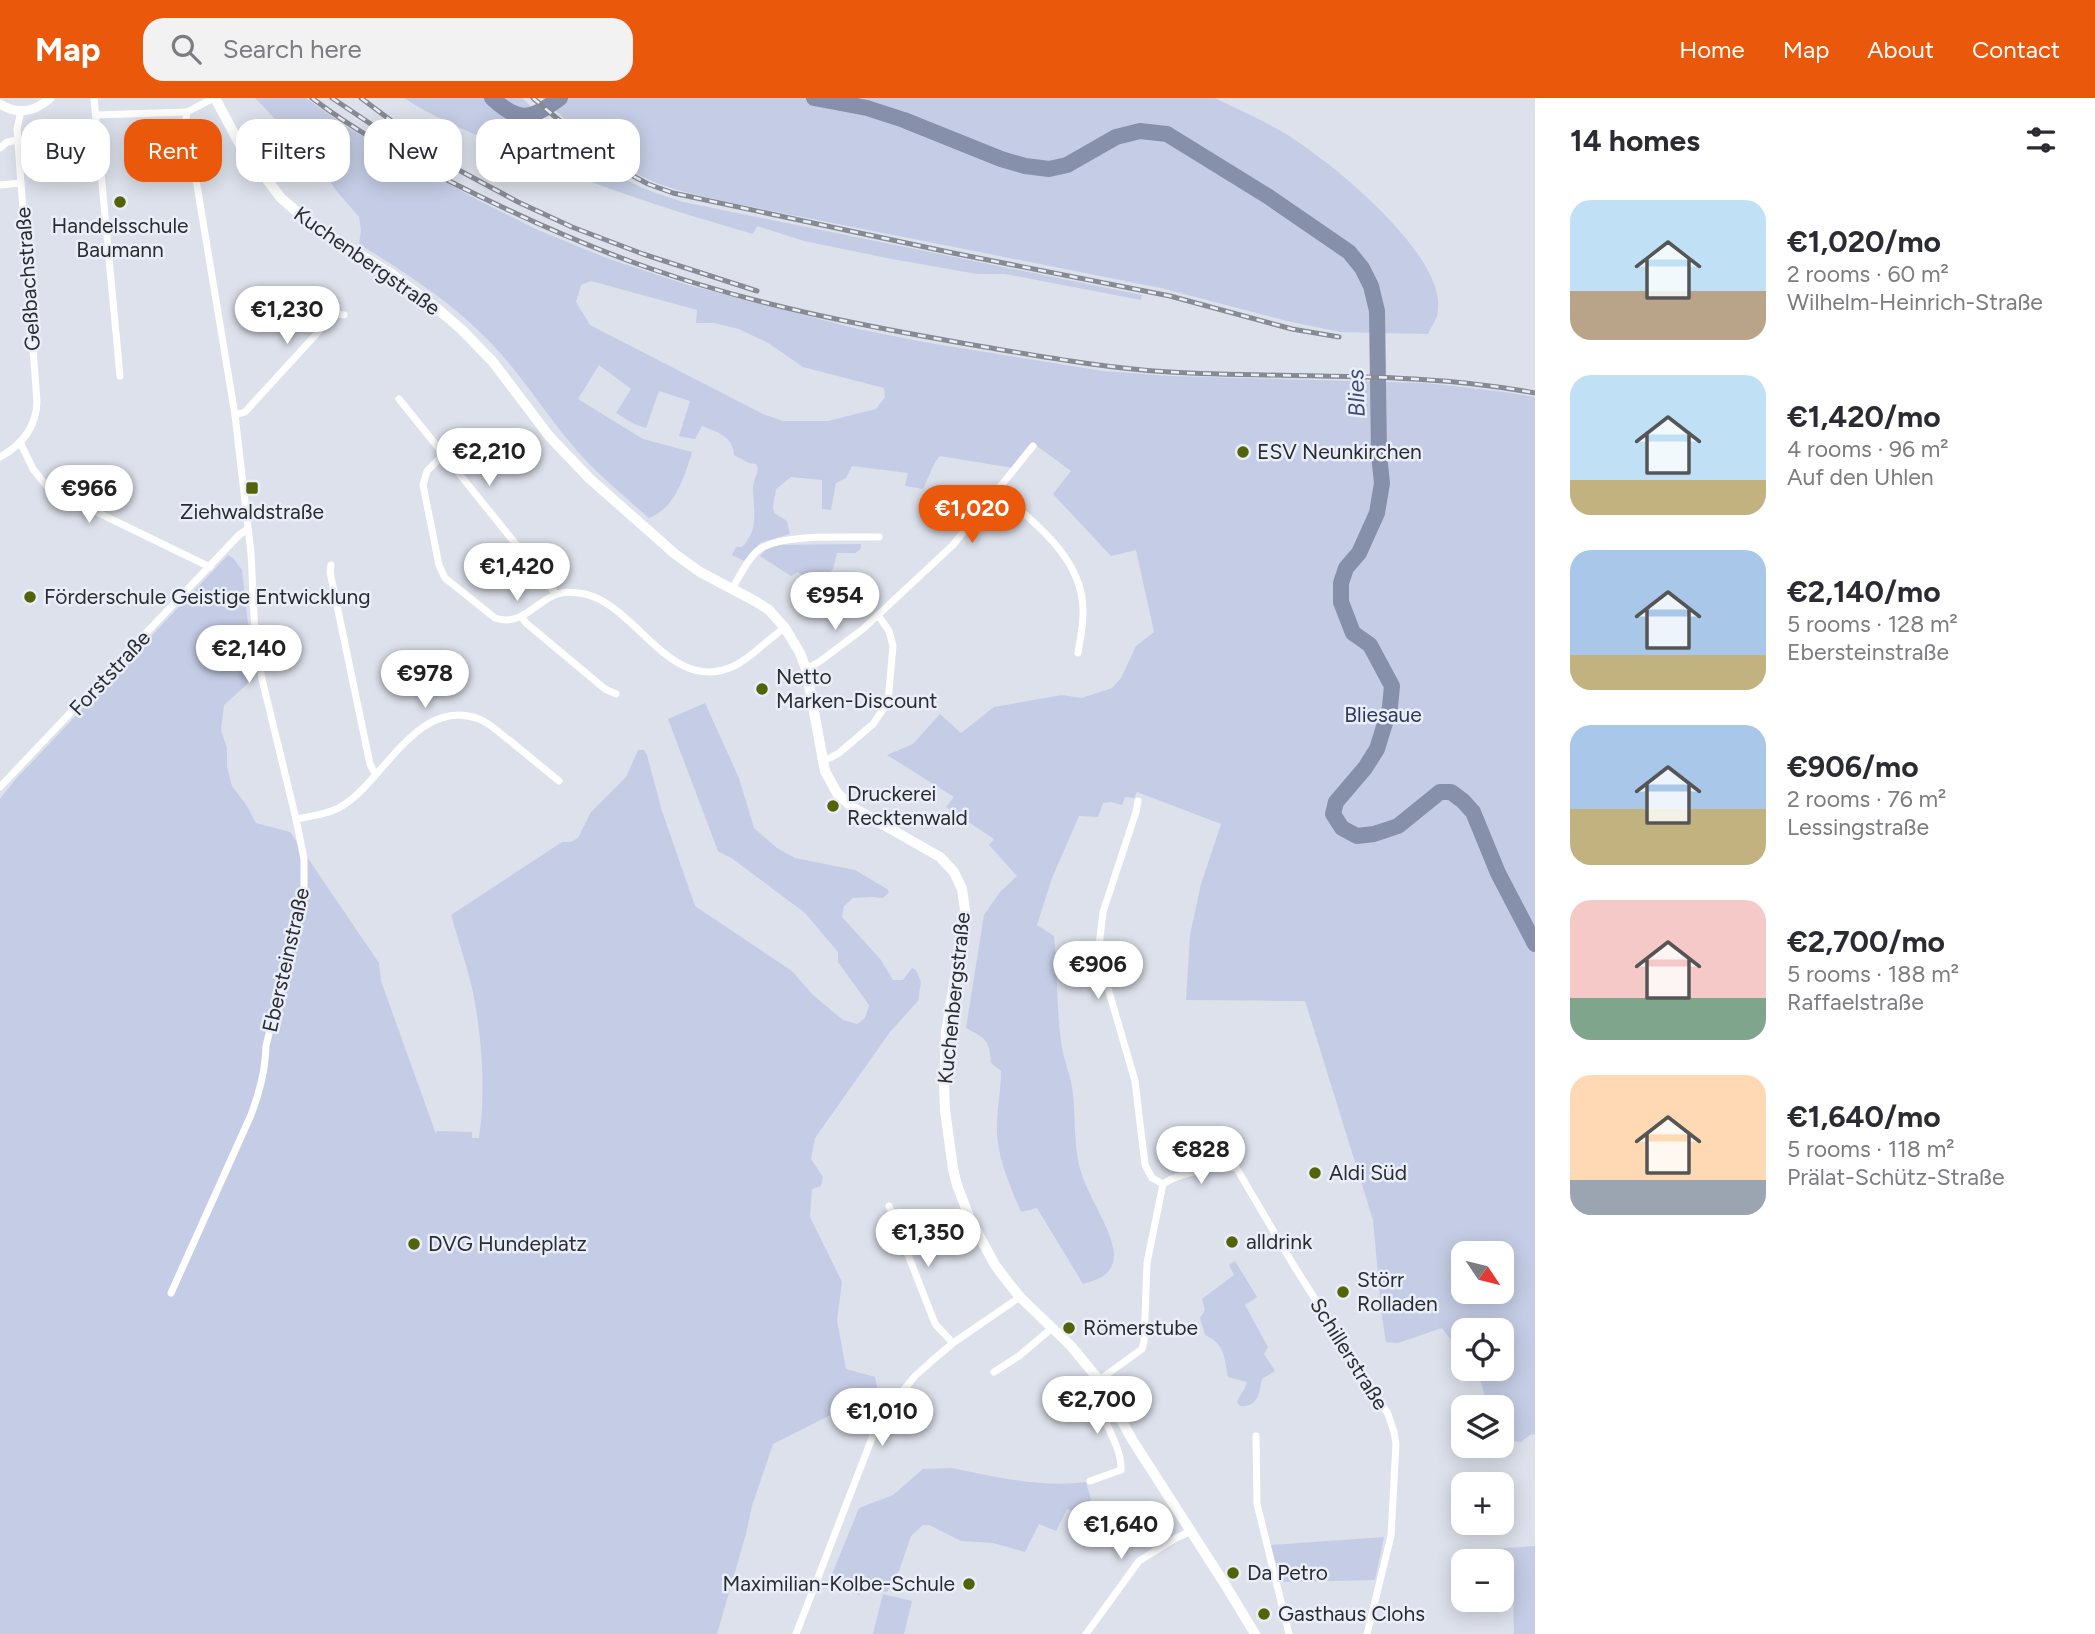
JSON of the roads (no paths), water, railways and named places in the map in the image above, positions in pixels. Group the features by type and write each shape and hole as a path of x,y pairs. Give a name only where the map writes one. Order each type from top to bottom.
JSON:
{"main road":[{"name":"Kuchenbergstraße","path":"215,98 239,143 281,198 319,230 411,287 462,330 502,373 549,436 589,478 675,554 700,572 769,610 785,628 806,669 821,759 830,783 844,801 940,857 954,872 962,889 965,910 946,1032 945,1110 957,1185 970,1219 995,1265 1020,1297 1077,1352 1099,1380 1150,1469 1192,1531 1255,1634"}],"street":[{"path":"0,104 20,111 39,107 50,98"},
{"path":"94,98 120,376"},
{"path":"96,115 187,112 215,98"},
{"name":"Geßbachstraße","path":"0,457 20,442 31,429 36,417 37,402 17,129 20,111"},
{"path":"187,112 190,149 235,415 248,529"},
{"path":"0,148 8,142 18,140"},
{"path":"0,186 21,183"},
{"path":"235,415 245,412 331,317 337,314 344,316"},
{"path":"399,399 556,594"},
{"path":"20,442 33,469 49,489 209,567"},
{"path":"806,669 819,662 878,615 953,545 1033,446"},
{"path":"443,455 427,471 423,485 441,572 450,584 495,618 503,621 522,617 556,594 579,593 608,605 679,664 694,671 710,673 745,660 785,628"},
{"path":"998,491 1057,546 1072,569 1082,594 1083,607 1078,653"},
{"name":"Forststraße","path":"0,787 239,535 248,529"},
{"name":"Ebersteinstraße","path":"172,1293 260,1089 265,1071 266,1046 304,890 304,859 262,679 248,529"},
{"path":"732,589 755,552 767,544 795,538 879,537"},
{"path":"331,565 330,572 370,764 375,774"},
{"path":"821,759 839,753 873,724 888,702 893,646 889,631 878,615"},
{"path":"522,617 605,689 617,694"},
{"path":"296,819 342,806 354,797 413,735 444,717 462,716 488,723 559,780"},
{"path":"1099,1380 1142,1349 1147,1263 1163,1184 1152,1178 1145,1165 1135,1081 1103,971 1099,946 1103,912 1138,801"},
{"name":"Schillerstraße","path":"1163,1184 1171,1178 1227,1166 1237,1169 1298,1273 1388,1414 1396,1444 1391,1536 1367,1634"},
{"path":"888,1206 936,1325 953,1343"},
{"path":"796,1634 879,1420 915,1377 953,1343 1020,1297"},
{"path":"994,1372 1019,1356 1052,1328"},
{"path":"1090,1481 1121,1470 1117,1446 1104,1417 1115,1410"},
{"path":"1256,1436 1257,1504 1289,1634"},
{"path":"1086,1634 1139,1561 1192,1531"}],"waterway":[{"name":"Blies","path":"492,98 510,112 526,116 541,111 560,98"},
{"name":"Blies","path":"814,98 867,108 1001,159 1049,169 1067,165 1116,137 1140,131 1167,134 1269,197 1349,252 1362,268 1371,286 1377,311 1379,455 1382,483 1377,513 1359,553 1346,568 1341,583 1341,602 1353,633 1370,645 1392,686 1390,707 1377,749 1365,768 1336,802 1333,814 1342,828 1357,836 1374,834 1398,826 1440,792 1451,792 1473,812 1498,873 1535,944"}],"railway":[{"path":"312,98 396,152 523,217 649,268 769,304 932,338 1121,368 1216,374 1399,378 1535,393"},
{"path":"332,98 364,120"},
{"path":"361,98 453,167 518,202 572,227 643,254 757,291"},
{"path":"533,98 611,164 648,184 673,193 1170,296 1292,329 1339,337"}],"place":[{"name":"Handelsschule Baumann","path":"120,202"},
{"name":"ESV Neunkirchen","path":"1243,452"},
{"name":"Ziehwaldstraße","path":"252,488"},
{"name":"Förderschule Geistige Entwicklung","path":"30,597"},
{"name":"Netto Marken-Discount","path":"762,689"},
{"name":"Druckerei Recktenwald","path":"833,806"},
{"name":"Aldi Süd","path":"1315,1173"},
{"name":"alldrink","path":"1232,1242"},
{"name":"DVG Hundeplatz","path":"414,1244"},
{"name":"Störr Rolladen","path":"1343,1292"},
{"name":"Römerstube","path":"1069,1328"},
{"name":"Da Petro","path":"1233,1573"},
{"name":"Maximilian-Kolbe-Schule","path":"969,1584"},
{"name":"Gasthaus Clohs","path":"1264,1614"}],"park label":[{"name":"Bliesaue","path":"1383,715"}]}
